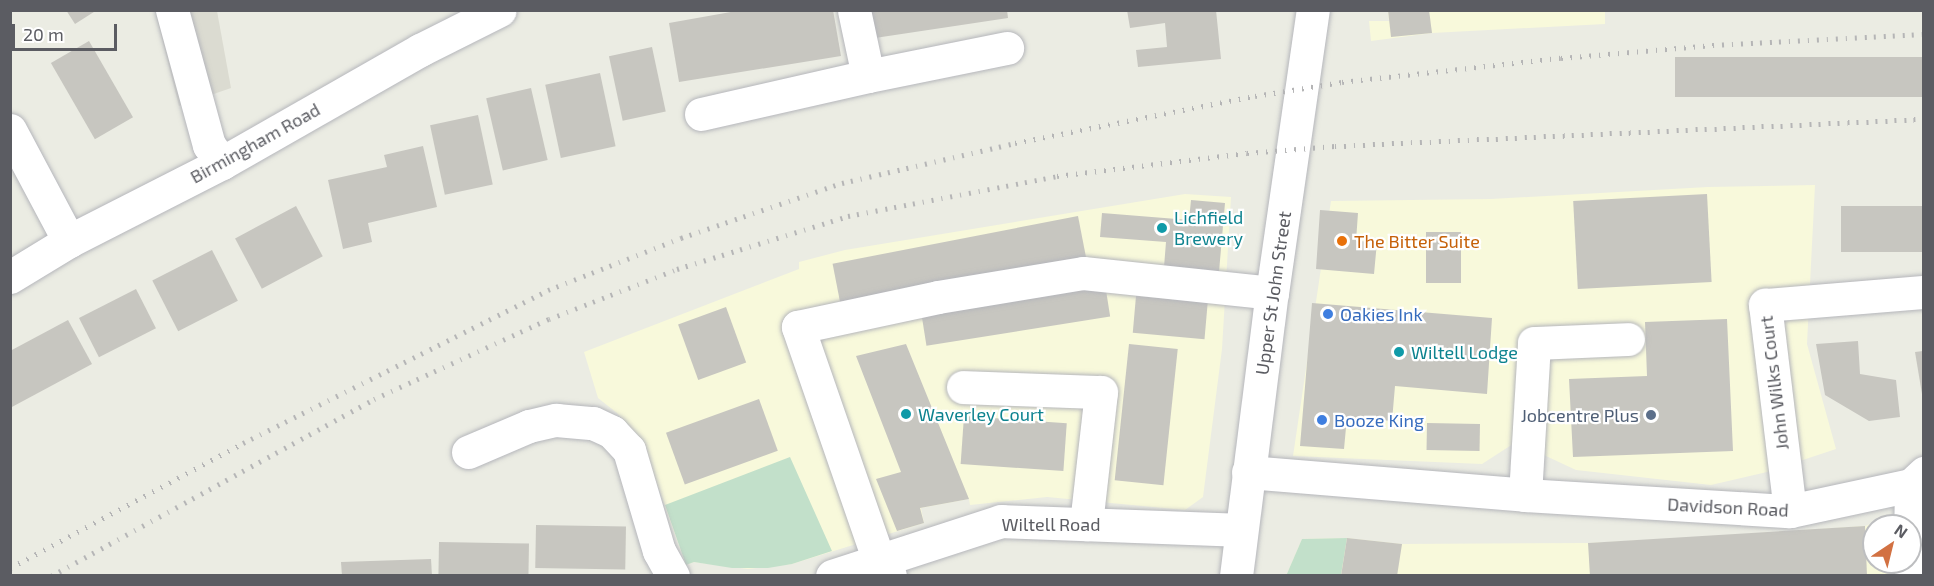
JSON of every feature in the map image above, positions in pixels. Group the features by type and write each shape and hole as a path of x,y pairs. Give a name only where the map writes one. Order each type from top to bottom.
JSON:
{"street":[{"path":"172,10 209,145 222,164"},
{"name":"Birmingham Road","path":"10,277 69,241 222,164 420,50 500,10"},
{"path":"854,10 868,76"},
{"name":"Upper St John Street","path":"1236,576 1272,293 1313,10"},
{"path":"701,114 868,76 1007,48"},
{"path":"10,130 69,241"},
{"path":"884,568 798,327 938,297 1083,273 1272,293"},
{"name":"John Wilks Court","path":"1790,512 1765,305 1923,292"},
{"path":"1525,495 1534,343 1628,339"},
{"path":"963,387 1101,392 1086,524"},
{"path":"468,452 529,426 556,420 593,423 612,432 629,450 659,551 673,576"},
{"name":"Davidson Road","path":"1248,472 1525,495 1790,512 1917,479"},
{"path":"1913,514 1917,479"},
{"name":"Wiltell Road","path":"832,576 884,568 1001,521 1241,530"}],"shaded area":[{"path":"1388,10 1605,10 1605,24 1432,33 1371,41 1369,21 1389,21"},
{"path":"155,11 217,11 231,88 179,106"},
{"path":"1815,185 1807,344 1836,449 1767,472 1711,485 1576,470 1516,442 1482,464 1293,456 1331,201 1491,199 1708,187"},
{"path":"1185,194 1231,197 1222,349 1203,497 1185,510 1047,497 970,505 969,499 921,508 924,523 792,564 748,569 694,562 686,565 641,439 617,413 598,398 584,352 799,269 799,262 845,250"},
{"path":"790,457 832,551 792,564 768,568 732,568 694,562 686,565 665,505"},
{"path":"1923,505 1923,575 1286,576 1302,539 1347,538 1402,544 1588,543 1862,526 1862,574 1922,574 1922,514 1898,514"},
{"path":"1347,538 1341,575 1286,576 1302,539"}],"building":[{"path":"66,10 97,10 75,24"},
{"path":"742,10 833,10 841,56 679,82 669,23"},
{"path":"871,10 1007,10 1008,18 875,38"},
{"path":"1127,10 1216,10 1221,59 1138,67 1136,50 1167,47 1165,23 1130,28"},
{"path":"1388,10 1429,10 1432,33 1391,37"},
{"path":"89,41 133,117 95,139 51,63"},
{"path":"652,47 666,112 623,121 609,56"},
{"path":"1675,57 1923,57 1923,97 1675,97"},
{"path":"600,73 616,146 561,158 545,85"},
{"path":"531,88 548,160 503,170 486,98"},
{"path":"478,115 493,184 445,195 430,125"},
{"path":"423,146 437,207 368,223 372,242 343,249 328,180 387,167 384,155"},
{"path":"1707,194 1712,282 1578,289 1573,201"},
{"name":"Lichfield Brewery","path":"1191,200 1225,203 1219,272 1164,267 1166,242 1100,237 1102,213 1189,220"},
{"path":"296,206 323,256 262,289 235,238"},
{"path":"1841,206 1923,206 1923,252 1841,252"},
{"name":"The Bitter Suite","path":"1320,210 1358,213 1356,241 1377,242 1374,274 1316,269"},
{"path":"1078,216 1087,263 842,311 833,264"},
{"path":"1426,232 1461,232 1461,283 1426,283"},
{"path":"212,250 238,301 178,331 152,280"},
{"path":"1105,284 1110,317 926,346 921,313"},
{"path":"136,289 156,328 99,357 79,318"},
{"path":"1136,296 1208,302 1205,339 1133,333"},
{"name":"Wiltell Lodge","path":"1312,303 1492,318 1487,394 1395,386 1392,421 1347,417 1344,449 1300,446"},
{"path":"726,307 746,362 698,380 678,324"},
{"name":"Jobcentre Plus","path":"1727,319 1733,451 1573,457 1569,379 1647,376 1645,322"},
{"path":"68,320 92,364 10,408 10,351"},
{"path":"1858,341 1860,374 1896,380 1900,417 1869,421 1825,395 1816,344"},
{"name":"Waverley Court","path":"906,344 969,499 920,508 924,523 897,531 876,479 901,472 856,356"},
{"path":"1129,344 1178,349 1163,485 1115,480"},
{"path":"1923,351 1923,394 1922,394 1915,352"},
{"path":"759,399 778,451 685,485 666,433"},
{"name":"Waverley Court","path":"964,416 1067,423 1063,471 961,464"},
{"path":"1427,423 1480,424 1480,451 1427,450"},
{"path":"536,525 626,527 625,570 535,568"},
{"path":"1862,526 1862,574 1867,574 1867,576 1590,576 1588,543"},
{"path":"1347,538 1402,544 1397,576 1341,576"},
{"path":"439,542 529,544 528,576 438,576"},
{"path":"431,559 432,576 342,576 341,562"}],"railway":[{"path":"10,568 243,443 548,290 681,238 842,183 1015,143 1255,96 1342,82 1561,58 1713,45 1924,34"},
{"path":"51,576 374,399 549,319 677,269 848,216 1057,176 1247,153 1335,146 1924,119"}],"place":[{"name":"Lichfield Brewery","path":"1162,228"},
{"name":"The Bitter Suite","path":"1342,241"},
{"name":"Oakies Ink","path":"1328,314"},
{"name":"Wiltell Lodge","path":"1399,352"},
{"name":"Waverley Court","path":"906,414"},
{"name":"Jobcentre Plus","path":"1651,415"},
{"name":"Booze King","path":"1322,420"}]}
